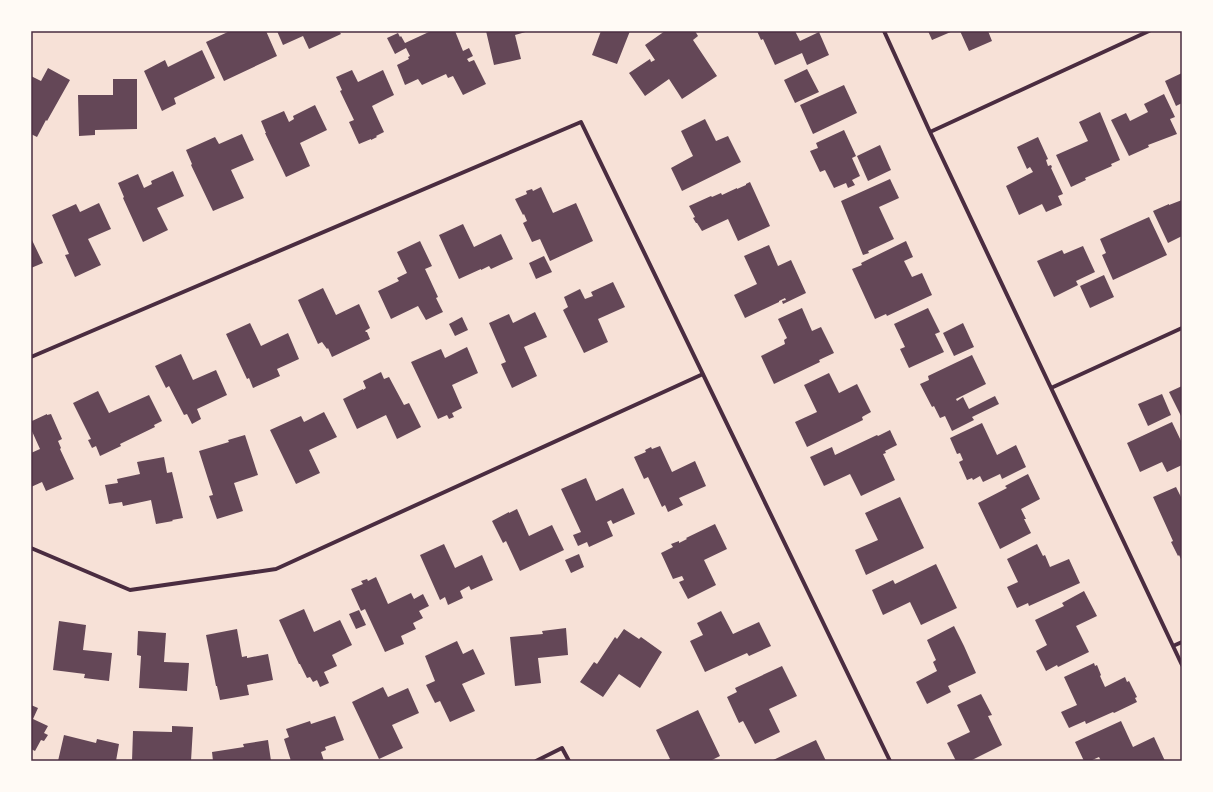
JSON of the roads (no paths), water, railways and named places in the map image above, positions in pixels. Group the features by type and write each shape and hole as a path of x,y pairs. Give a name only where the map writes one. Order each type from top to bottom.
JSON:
{"street":[{"path":"884,31 930,132 1182,665"},
{"path":"930,132 1149,31"},
{"path":"31,357 581,122 890,761"},
{"path":"1051,388 1182,328"},
{"path":"31,548 130,590 276,569 703,374"},
{"path":"1173,646 1182,642"},
{"path":"536,761 562,748 569,761"}]}
